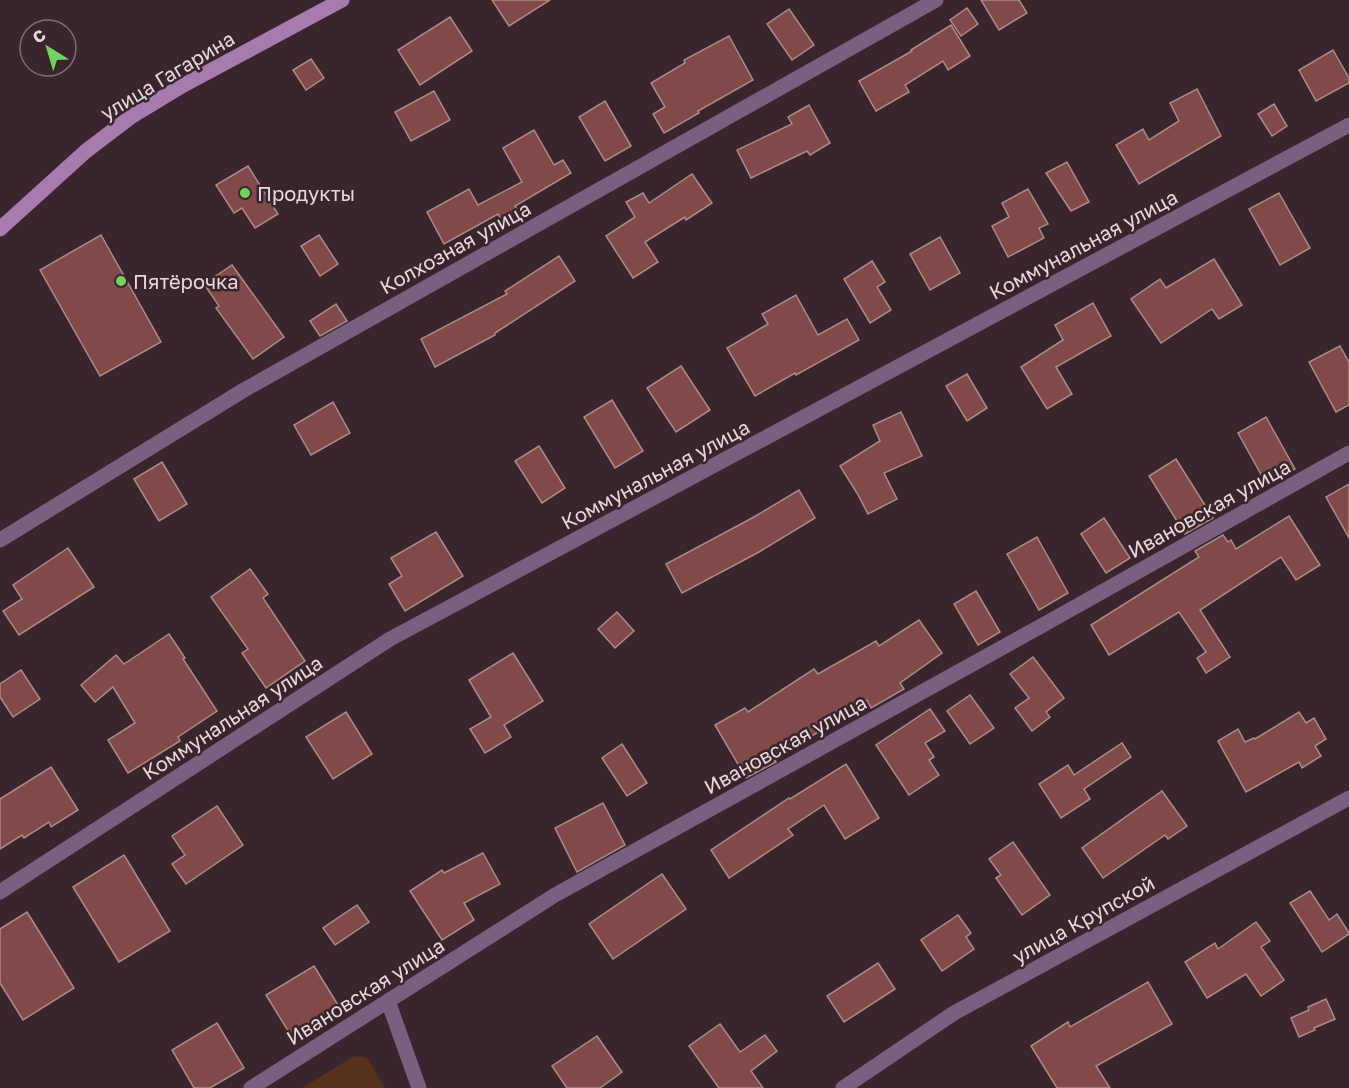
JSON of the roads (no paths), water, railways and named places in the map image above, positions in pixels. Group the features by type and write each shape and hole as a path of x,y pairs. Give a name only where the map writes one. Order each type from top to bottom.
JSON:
{"main road":[{"name":"улица Гагарина","path":"0,229 86,151 132,116 180,87 342,0"}],"street":[{"name":"Колхозная улица","path":"0,540 244,390 936,0"},
{"name":"Коммунальная улица","path":"0,892 390,639 1349,125"},
{"name":"Ивановская улица","path":"251,1088 273,1081 388,1001 555,895 1044,625 1349,453"},
{"name":"улица Крупской","path":"843,1088 954,1013 1349,798"},
{"path":"388,1001 419,1088"}],"place":[{"name":"Продукты","path":"245,193"},
{"name":"Пятёрочка","path":"121,281"}]}
